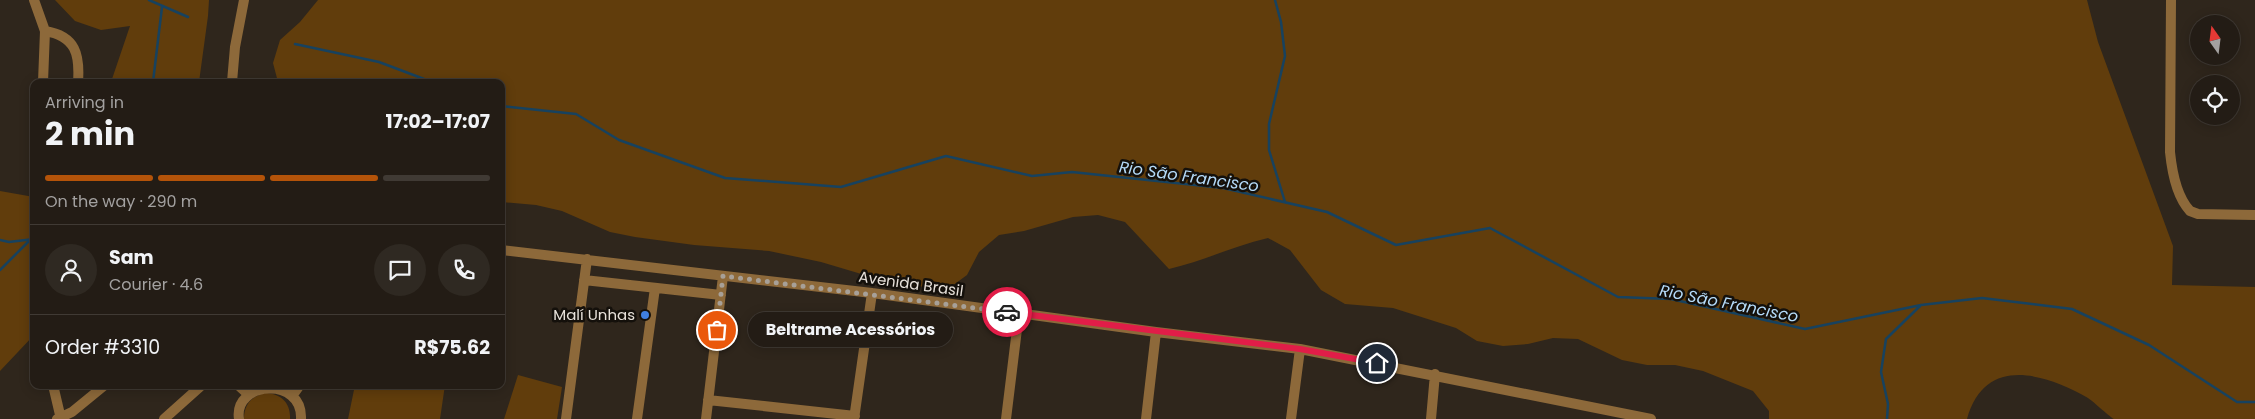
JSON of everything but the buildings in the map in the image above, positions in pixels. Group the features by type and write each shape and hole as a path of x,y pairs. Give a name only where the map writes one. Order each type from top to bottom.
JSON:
{"street":[{"path":"34,0 45,31 43,79"},
{"path":"2171,0 2170,158 2182,199 2190,211 2198,214 2255,215"},
{"path":"232,79 235,47 244,1"},
{"path":"45,31 55,32 69,41 76,53 79,65 78,79"},
{"name":"Avenida Brasil","path":"505,250 872,293 1156,332 1300,349 1435,374 1651,419"},
{"path":"566,419 586,259"},
{"path":"706,419 723,276"},
{"path":"584,280 721,295"},
{"path":"638,419 655,288"},
{"path":"708,400 855,417 872,293"},
{"path":"1006,419 1019,314"},
{"path":"1146,419 1156,332"},
{"path":"1291,419 1300,349"},
{"path":"1431,419 1435,374"},
{"path":"54,389 59,419 86,402 101,389"},
{"path":"164,419 198,389"},
{"path":"242,389 249,395"},
{"path":"239,419 242,404 249,395 260,389"},
{"path":"277,389 285,391 292,396 300,407 302,419"},
{"path":"292,396 297,389"}],"shaded area":[{"path":"55,0 209,0 199,79 112,79 130,26 101,30 75,21"},
{"path":"318,0 2087,0 2098,42 2173,246 2172,285 2255,287 2255,419 2114,419 2088,398 2071,389 2035,377 2018,375 2002,378 1987,385 1976,399 1967,419 1769,419 1769,411 1753,391 1703,371 1675,365 1647,365 1622,360 1578,339 1553,338 1528,344 1503,346 1477,341 1456,328 1393,308 1345,304 1321,290 1290,250 1268,238 1169,269 1125,222 1098,215 1073,217 1024,231 999,235 979,252 967,275 948,289 895,284 821,262 769,251 694,245 610,232 562,211 536,205 505,202 505,79 277,79 273,63 280,40 300,22"},
{"path":"0,191 30,196 30,339 0,371"},
{"path":"518,375 562,387 557,419 504,419"},
{"path":"354,389 444,389 440,419 348,419"},
{"path":"266,393 276,395 284,400 289,408 290,419 244,419 247,405 257,396"}],"waterway":[{"name":"Rio São Francisco","path":"149,0 188,17"},
{"path":"1275,0 1281,22 1285,56 1269,124 1269,150 1285,202"},
{"path":"153,79 162,7"},
{"name":"Rio São Francisco","path":"295,44 379,62 424,79"},
{"name":"Rio São Francisco","path":"505,106 576,114 619,140 725,178 841,187 946,156 1032,176 1072,172 1223,188 1327,212 1396,245 1490,228 1618,297 1671,299 1805,329 1921,305 1982,298 2072,309 2149,345 2237,402 2255,402"},
{"path":"0,240 9,242 30,239"},
{"path":"0,270 29,241"},
{"path":"1887,419 1888,404 1881,372 1886,339 1920,306"}],"way so far":[{"path":"717,330 723,276 872,293 1007,312"}],"place":[{"name":"Malí Unhas","path":"645,315"},
{"name":"Beltrame Acessórios","path":"717,330"}],"route":[{"path":"1007,312 1300,349 1377,363"}]}
